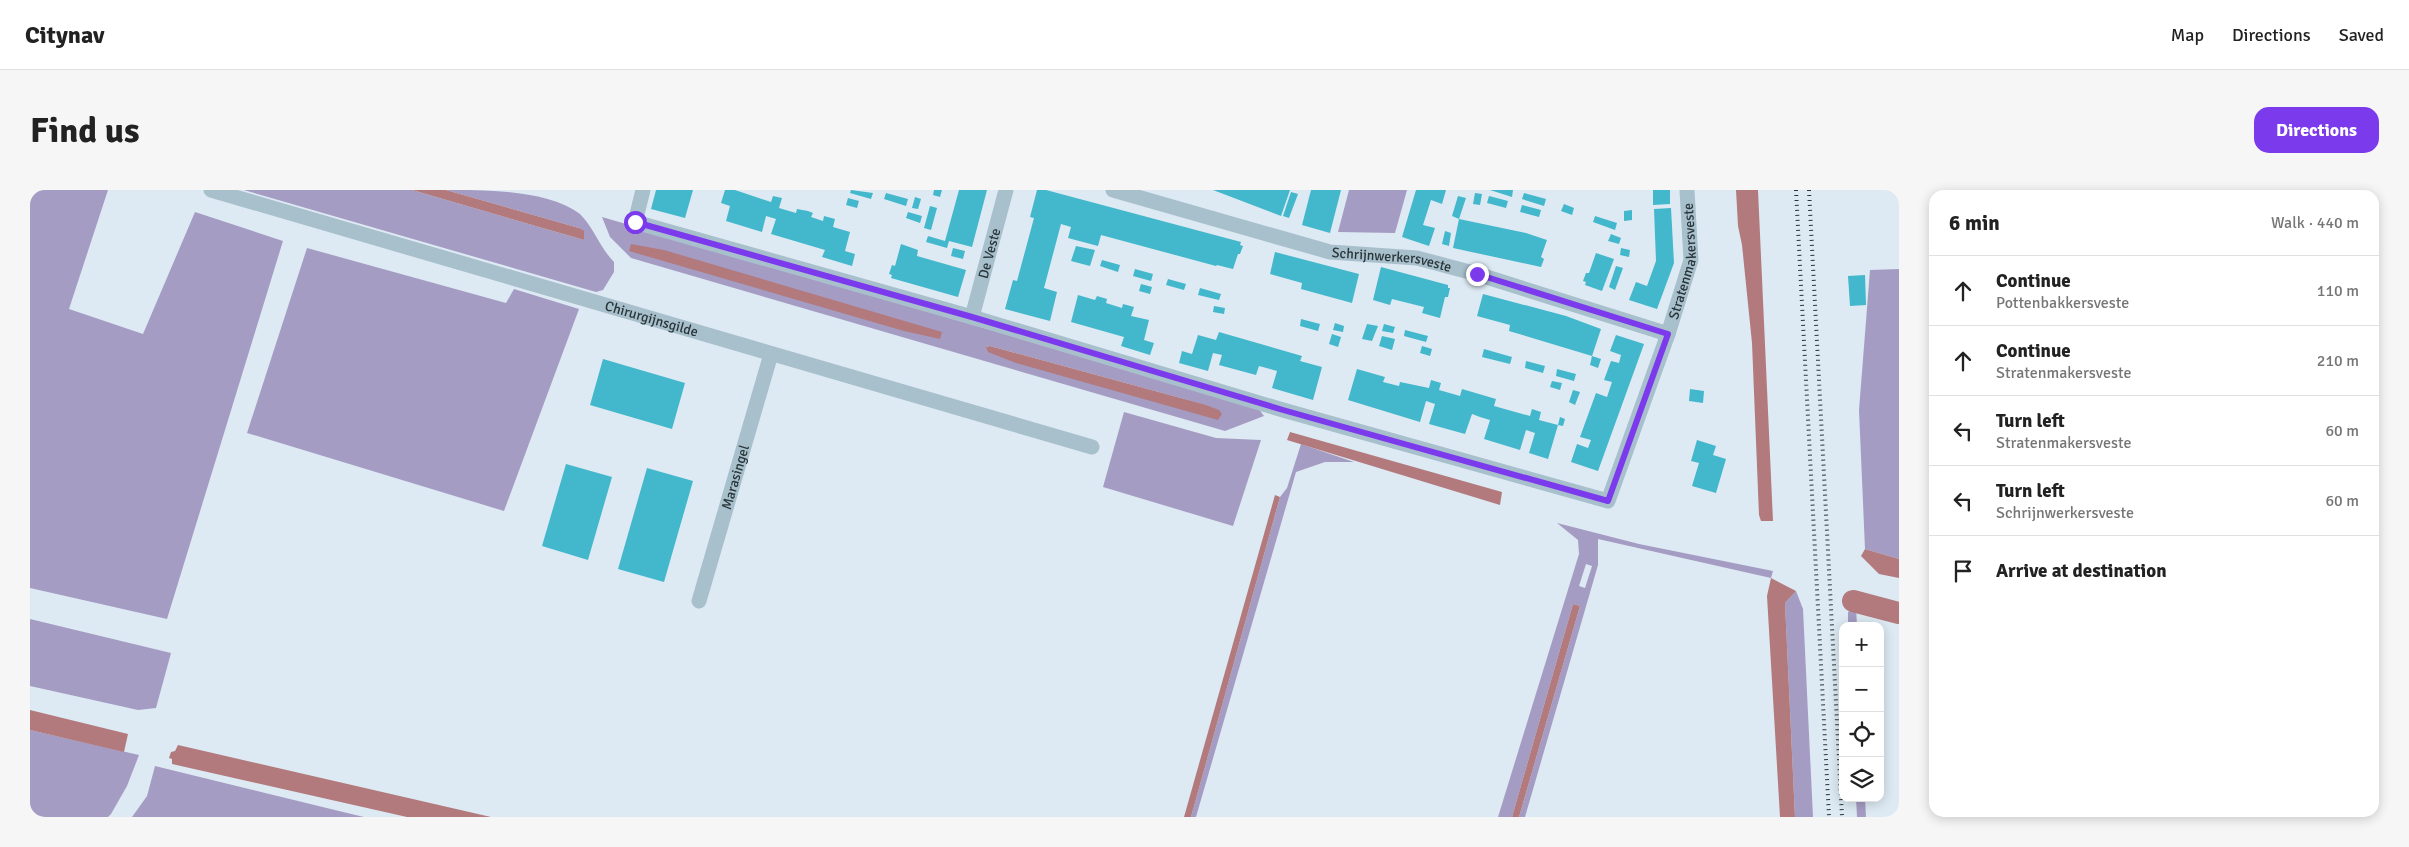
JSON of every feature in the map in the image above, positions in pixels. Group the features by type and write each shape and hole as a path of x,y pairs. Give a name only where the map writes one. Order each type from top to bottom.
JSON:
{"street":[{"name":"Chirurgijnsgilde","path":"211,190 1092,447"},
{"path":"644,190 635,222 972,317"},
{"name":"De Veste","path":"972,317 1006,190"},
{"name":"Schrijnwerkersveste","path":"1113,190 1330,252 1417,258 1477,274 1668,334"},
{"name":"Stratenmakersveste","path":"972,317 1283,410 1608,501 1668,334 1691,260 1687,190"},
{"name":"Marasingel","path":"699,601 771,354"}],"shaded area":[{"path":"30,190 108,190 69,309 143,334 195,212 283,241 167,619 30,588"},
{"path":"244,190 412,190 584,240 579,228 446,190 498,191 534,196 567,206 580,214 614,262 614,272 603,290 596,292"},
{"path":"412,190 446,190 579,228 584,231 584,240"},
{"path":"1349,190 1407,190 1395,233 1338,232"},
{"path":"1736,190 1758,190 1773,521 1761,521 1759,515 1752,343 1742,245 1738,226"},
{"path":"602,217 1258,408 1264,416 1225,431 631,258 610,237","holes":["990,346 1206,405 986,347"]},
{"path":"631,244 664,250 942,332 940,339 904,331 629,251"},
{"path":"307,248 506,303 514,289 579,309 504,511 247,433"},
{"path":"1899,269 1899,559 1865,549 1859,410 1870,270"},
{"path":"990,346 1206,405 1219,410 1222,414 1218,420 1016,363 988,352 986,347"},
{"path":"1124,412 1216,438 1261,440 1233,526 1103,487"},
{"path":"1290,432 1502,492 1500,505 1287,440"},
{"path":"1301,444 1354,462 1325,462 1296,472 1196,817 1191,817 1280,497 1287,488"},
{"path":"1275,495 1280,497 1191,817 1184,817"},
{"path":"1557,523 1639,544 1773,571 1771,578 1598,539 1598,565 1525,817 1519,817 1580,606 1573,604 1512,817 1498,817 1579,554 1578,540","holes":["1586,564 1592,566 1585,588 1579,586"]},
{"path":"1865,549 1899,559 1899,578 1879,574 1861,556"},
{"path":"1771,578 1796,591 1785,603 1795,817 1780,817 1767,596"},
{"path":"1796,591 1803,609 1813,817 1795,817 1785,603"},
{"path":"1573,604 1580,606 1519,817 1512,817"},
{"path":"1856,607 1857,622 1848,622 1848,612"},
{"path":"30,619 171,653 156,708 138,710 30,686"},
{"path":"30,710 128,734 124,752 30,730"},
{"path":"30,730 139,755 127,786 108,817 30,817"},
{"path":"178,745 491,817 407,817 172,764 172,759 169,758 171,752 175,751"},
{"path":"155,766 364,817 132,817 147,796"},
{"path":"1856,802 1865,802 1866,817 1857,817"}],"building":[{"path":"656,190 693,190 685,218 651,209"},
{"path":"725,190 735,190 771,202 773,196 782,198 779,208 796,213 797,209 808,211 813,213 811,217 823,221 824,216 835,219 833,227 850,232 845,251 855,254 852,266 822,257 825,250 771,234 776,219 766,216 762,232 726,221 730,206 721,203"},
{"path":"851,190 873,193 871,199 850,193"},
{"path":"934,190 942,190 940,197 933,195"},
{"path":"959,190 987,190 972,247 949,241 947,248 926,242 928,236 945,241"},
{"path":"1037,190 1046,190 1241,242 1240,245 1243,246 1233,269 1101,235 1098,246 1068,238 1071,227 1061,224 1044,288 1057,292 1050,321 1005,309 1013,280 1017,281 1034,218 1030,217"},
{"path":"1213,190 1290,190 1281,216"},
{"path":"1311,190 1341,190 1330,233 1302,225"},
{"path":"1416,190 1446,190 1442,204 1431,200 1423,225 1435,228 1429,246 1402,237"},
{"path":"1490,190 1513,190 1512,197"},
{"path":"1653,190 1670,190 1670,204 1653,205"},
{"path":"1291,192 1298,194 1289,218 1283,216"},
{"path":"886,193 908,199 906,206 884,199"},
{"path":"1475,193 1482,194 1480,205 1473,204"},
{"path":"1524,193 1546,199 1544,206 1522,199"},
{"path":"1458,196 1466,198 1459,219 1452,216"},
{"path":"1489,196 1508,201 1506,208 1487,203"},
{"path":"915,197 921,199 918,209 912,208"},
{"path":"848,198 859,201 857,208 846,205"},
{"path":"1564,204 1574,208 1572,215 1561,211"},
{"path":"1522,205 1541,210 1539,217 1520,212"},
{"path":"930,206 937,208 931,230 924,228"},
{"path":"1671,208 1674,263 1657,309 1629,300 1636,282 1647,286 1656,261 1654,209"},
{"path":"1632,210 1632,220 1624,221 1624,211"},
{"path":"908,212 922,216 920,223 906,218"},
{"path":"1595,216 1617,223 1615,230 1593,222"},
{"path":"1459,219 1526,233 1547,240 1541,257 1544,259 1541,267 1453,248"},
{"path":"1445,231 1451,233 1449,246 1442,244"},
{"path":"1611,234 1621,238 1619,244 1608,241"},
{"path":"901,244 918,250 917,256 966,270 958,297 891,278 892,275 889,274 892,265 895,266"},
{"path":"1076,246 1095,250 1090,266 1071,261"},
{"path":"953,248 965,251 963,259 951,256"},
{"path":"1621,248 1630,250 1629,257 1620,255"},
{"path":"1275,252 1359,274 1352,303 1301,289 1302,283 1270,274"},
{"path":"1596,253 1614,259 1602,291 1585,285 1586,282 1583,281 1586,273 1589,273"},
{"path":"1102,260 1120,265 1118,272 1100,266"},
{"path":"1616,266 1623,268 1615,290 1609,287"},
{"path":"1381,267 1448,285 1448,288 1450,288 1448,297 1445,297 1440,318 1422,313 1424,307 1392,299 1390,305 1373,300"},
{"path":"1135,269 1153,274 1151,281 1133,276"},
{"path":"1865,275 1866,305 1850,306 1848,276"},
{"path":"1168,279 1186,284 1184,290 1166,285"},
{"path":"1141,284 1152,287 1150,294 1139,291"},
{"path":"1200,288 1221,294 1219,300 1198,295"},
{"path":"1483,294 1566,316 1601,329 1592,356 1509,331 1510,325 1477,316"},
{"path":"1078,295 1095,300 1097,296 1107,299 1106,303 1122,308 1123,304 1134,307 1131,316 1149,320 1144,340 1154,343 1150,355 1121,346 1124,337 1071,322"},
{"path":"1214,306 1225,308 1224,314 1213,312"},
{"path":"1301,319 1320,324 1318,331 1300,326"},
{"path":"1335,323 1344,326 1343,332 1333,330"},
{"path":"1367,324 1378,326 1372,341 1362,339"},
{"path":"1384,324 1395,327 1393,333 1382,331"},
{"path":"1405,330 1428,336 1426,342 1404,336"},
{"path":"1219,332 1302,356 1300,361 1322,367 1313,400 1272,388 1277,371 1259,366 1256,375 1219,365 1222,355 1213,353 1208,371 1179,363 1182,351 1192,354 1198,335 1216,340"},
{"path":"1332,334 1341,337 1338,347 1329,344"},
{"path":"1616,335 1644,344 1598,471 1571,462 1577,444 1588,448 1591,440 1580,437 1596,393 1607,397 1612,382 1604,380 1611,361 1619,363 1621,355 1610,351"},
{"path":"1382,336 1395,339 1392,350 1379,346"},
{"path":"1422,346 1432,349 1430,356 1420,353"},
{"path":"1484,349 1512,357 1510,364 1482,357"},
{"path":"1592,356 1601,359 1598,368 1590,365"},
{"path":"603,359 685,383 672,429 590,405"},
{"path":"1526,361 1545,366 1543,373 1525,368"},
{"path":"1357,369 1385,377 1383,382 1399,386 1400,382 1429,388 1431,380 1441,383 1439,390 1460,396 1462,389 1496,399 1494,406 1530,416 1532,409 1541,412 1539,420 1558,425 1548,459 1529,453 1535,433 1526,430 1520,450 1484,439 1490,420 1472,414 1465,434 1429,424 1435,404 1426,401 1420,422 1348,400"},
{"path":"1557,369 1576,374 1574,381 1556,376"},
{"path":"1552,381 1562,383 1560,390 1550,387"},
{"path":"1690,389 1704,391 1703,403 1689,401"},
{"path":"1573,390 1580,392 1575,405 1569,402"},
{"path":"1560,417 1565,419 1563,426 1558,425"},
{"path":"1697,440 1716,446 1713,455 1726,459 1716,493 1692,486 1699,463 1691,461"},
{"path":"566,464 612,477 588,560 542,546"},
{"path":"647,468 693,481 664,582 618,569"}],"waterway":[{"path":"1853,601 1899,613"}],"railway":[{"path":"1796,190 1829,817"},
{"path":"1809,190 1842,817"}],"route":[{"path":"635,222 972,317 1283,410 1608,501 1668,334 1477,274"}]}
